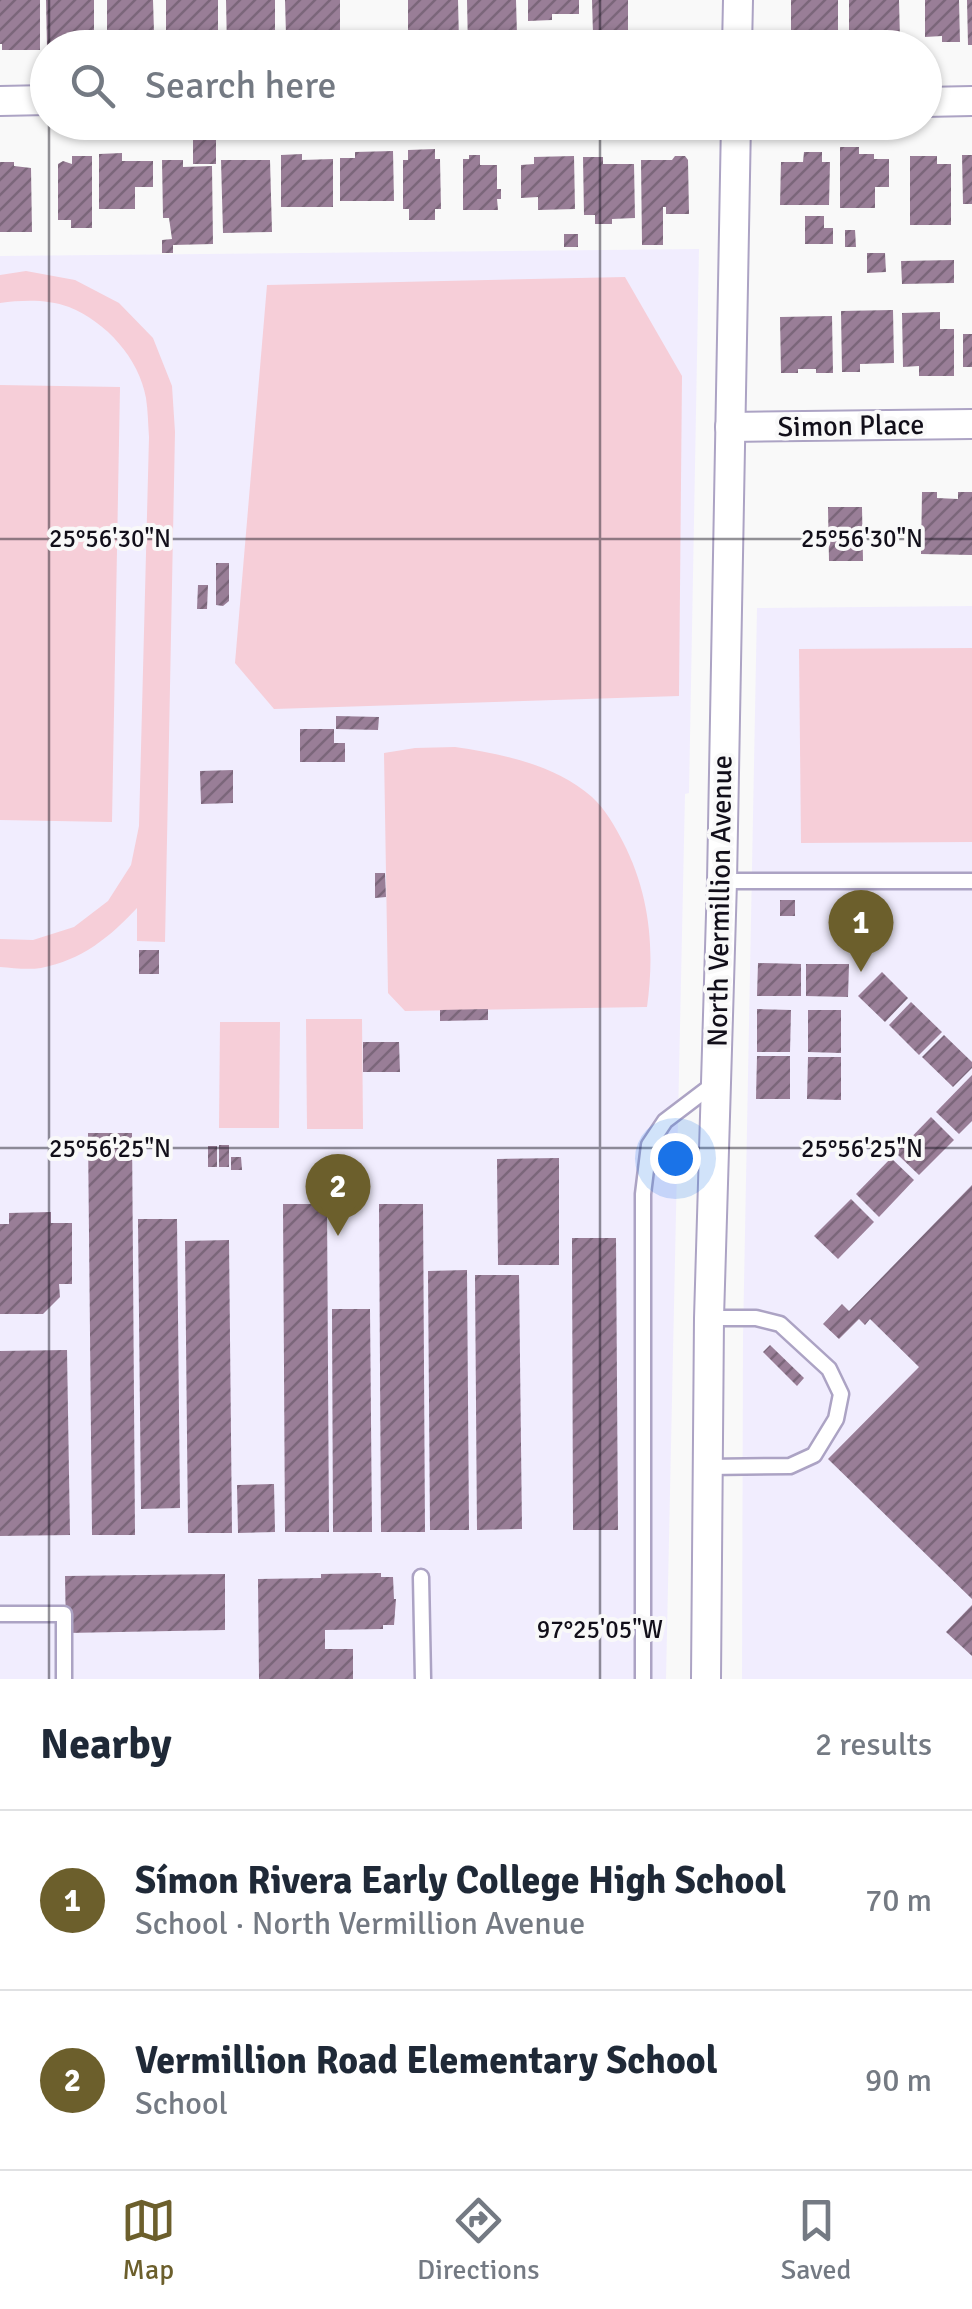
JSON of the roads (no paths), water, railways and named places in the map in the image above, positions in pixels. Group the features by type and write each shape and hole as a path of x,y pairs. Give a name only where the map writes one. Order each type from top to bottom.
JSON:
{"street":[{"path":"737,30 738,0"},
{"path":"0,101 30,100"},
{"path":"942,102 972,101"},
{"name":"North Vermillion Avenue","path":"706,1679 706,1467 736,140"},
{"name":"Simon Place","path":"730,427 972,424"}],"lane":[{"path":"722,881 972,880"},
{"path":"644,1679 643,1194 648,1145 665,1121 716,1083"},
{"path":"706,1467 790,1466 814,1455 836,1419 840,1394 830,1369 780,1324 756,1318 709,1318"},
{"path":"421,1577 422,1679"},
{"path":"0,1614 64,1614 64,1679"}],"place":[{"name":"Símon Rivera Early College High School","path":"861,972"},
{"name":"Vermillion Road Elementary School","path":"338,1236"}]}
